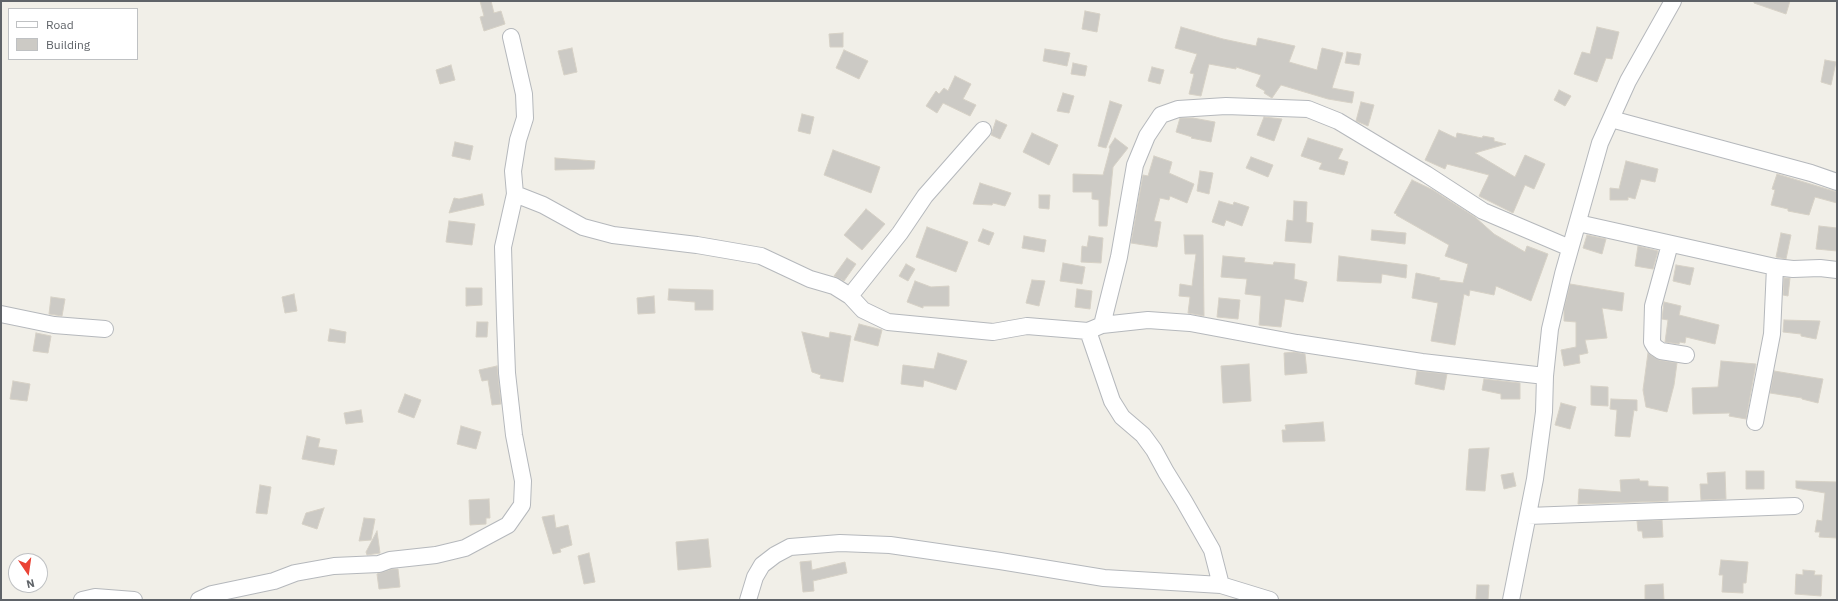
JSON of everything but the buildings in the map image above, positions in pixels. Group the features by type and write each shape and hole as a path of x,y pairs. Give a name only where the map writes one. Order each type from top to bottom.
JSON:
{"street":[{"path":"1511,600 1528,516 1544,412 1545,376 1550,329 1570,248 1600,143 1628,81 1673,1"},
{"path":"199,600 212,594 274,581 295,573 334,566 378,564 390,560 436,555 465,548 508,525 522,505 523,481 514,435 507,373 503,247 515,194 513,171 518,140 525,118 524,94 511,37"},
{"path":"1221,585 1212,550 1154,450 1143,435 1122,417 1112,401 1095,328 1119,257 1135,165 1147,136 1161,115 1178,109 1226,106 1308,109 1338,121 1426,174 1483,211 1570,248"},
{"path":"1611,118 1811,173 1837,182"},
{"path":"850,296 900,233 926,196 983,130"},
{"path":"515,194 544,205 583,227 613,235 697,245 761,256 810,279 834,286 850,296 863,310 888,322 993,332 1028,326 1095,328 1148,320 1190,323 1297,343 1422,362 1545,376"},
{"path":"1578,223 1775,267 1837,270"},
{"path":"1670,244 1653,306 1652,342 1655,347 1661,351 1686,355"},
{"path":"1755,422 1772,334 1775,267"},
{"path":"1,314 54,325 105,329"},
{"path":"1528,516 1795,506"},
{"path":"748,600 755,577 762,565 774,555 790,546 840,543 890,545 1104,578 1221,585 1270,600"},
{"path":"82,600 95,597 134,600"}]}
